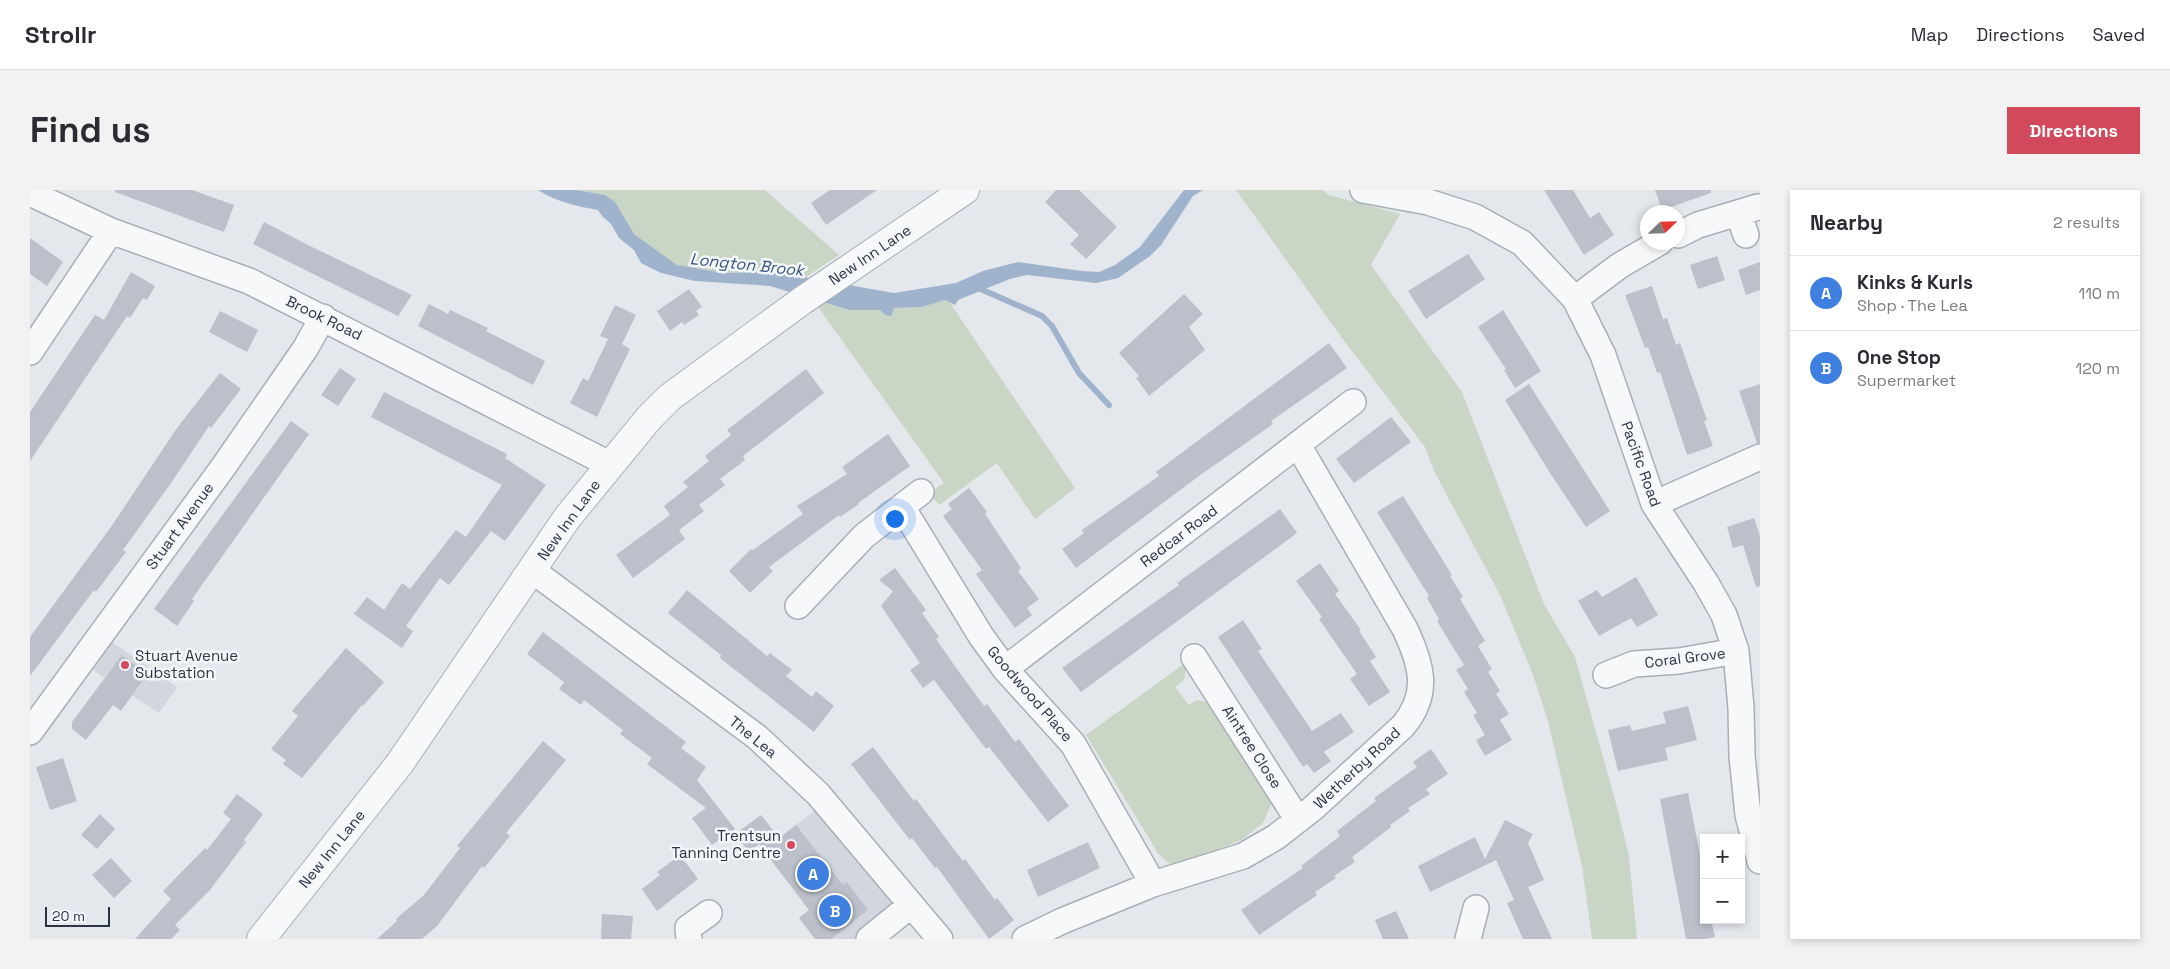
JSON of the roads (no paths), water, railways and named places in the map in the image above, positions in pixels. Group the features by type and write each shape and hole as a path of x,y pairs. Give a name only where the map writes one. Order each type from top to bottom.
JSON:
{"street":[{"name":"New Inn Lane","path":"261,939 400,763 567,518 609,464 649,418 670,397 803,300 965,190"},
{"name":"Pacific Road","path":"1363,190 1428,202 1475,217 1522,244 1575,299 1603,355 1654,504 1706,583 1724,615 1736,651 1742,708 1742,756 1748,815 1760,861"},
{"name":"Brook Road","path":"30,193 112,231 249,281 609,464"},
{"path":"1685,231 1698,225 1748,218"},
{"path":"30,352 112,231"},
{"path":"1575,299 1619,266 1646,250"},
{"name":"Stuart Avenue","path":"30,732 224,466 306,349 323,317"},
{"name":"Redcar Road","path":"1005,669 1353,402"},
{"name":"Wetherby Road","path":"1025,939 1062,921 1153,884 1243,856 1276,837 1312,810 1403,726 1414,713 1422,685 1414,647 1298,445"},
{"path":"1654,504 1760,457"},
{"path":"798,606 864,536 921,492"},
{"name":"Goodwood Place","path":"902,507 980,636 1005,669 1073,744 1153,884"},
{"name":"The Lea","path":"532,571 757,737 818,794 940,939"},
{"name":"Coral Grove","path":"1606,675 1636,674 1680,660 1736,651"},
{"name":"Aintree Close","path":"1197,672 1298,820"},
{"path":"869,939 911,905"},
{"path":"1468,939 1476,908"},
{"path":"689,939 688,928 709,913"}],"water":[{"path":"538,190 577,190 605,195 615,202 634,234 677,265 725,273 760,272 792,275 894,293 956,283 983,271 1018,262 1099,272 1115,265 1140,247 1184,190 1203,190 1193,196 1161,245 1150,256 1118,278 1096,283 1027,275 1010,279 958,300 955,305 945,300 922,307 894,308 891,316 885,315 880,310 849,310 770,286 695,281 661,273 641,263 634,250 619,238 611,224 598,210 552,198"}],"waterway":[{"path":"976,287 1042,316 1052,326 1079,373 1109,405"}],"place":[{"name":"Stuart Avenue Substation","path":"125,665"},
{"name":"Trentsun Tanning Centre","path":"791,845"},
{"name":"Kinks & Kurls","path":"813,874"},
{"name":"One Stop","path":"835,911"}],"water label":[{"name":"Longton Brook","path":"747,264"}]}
